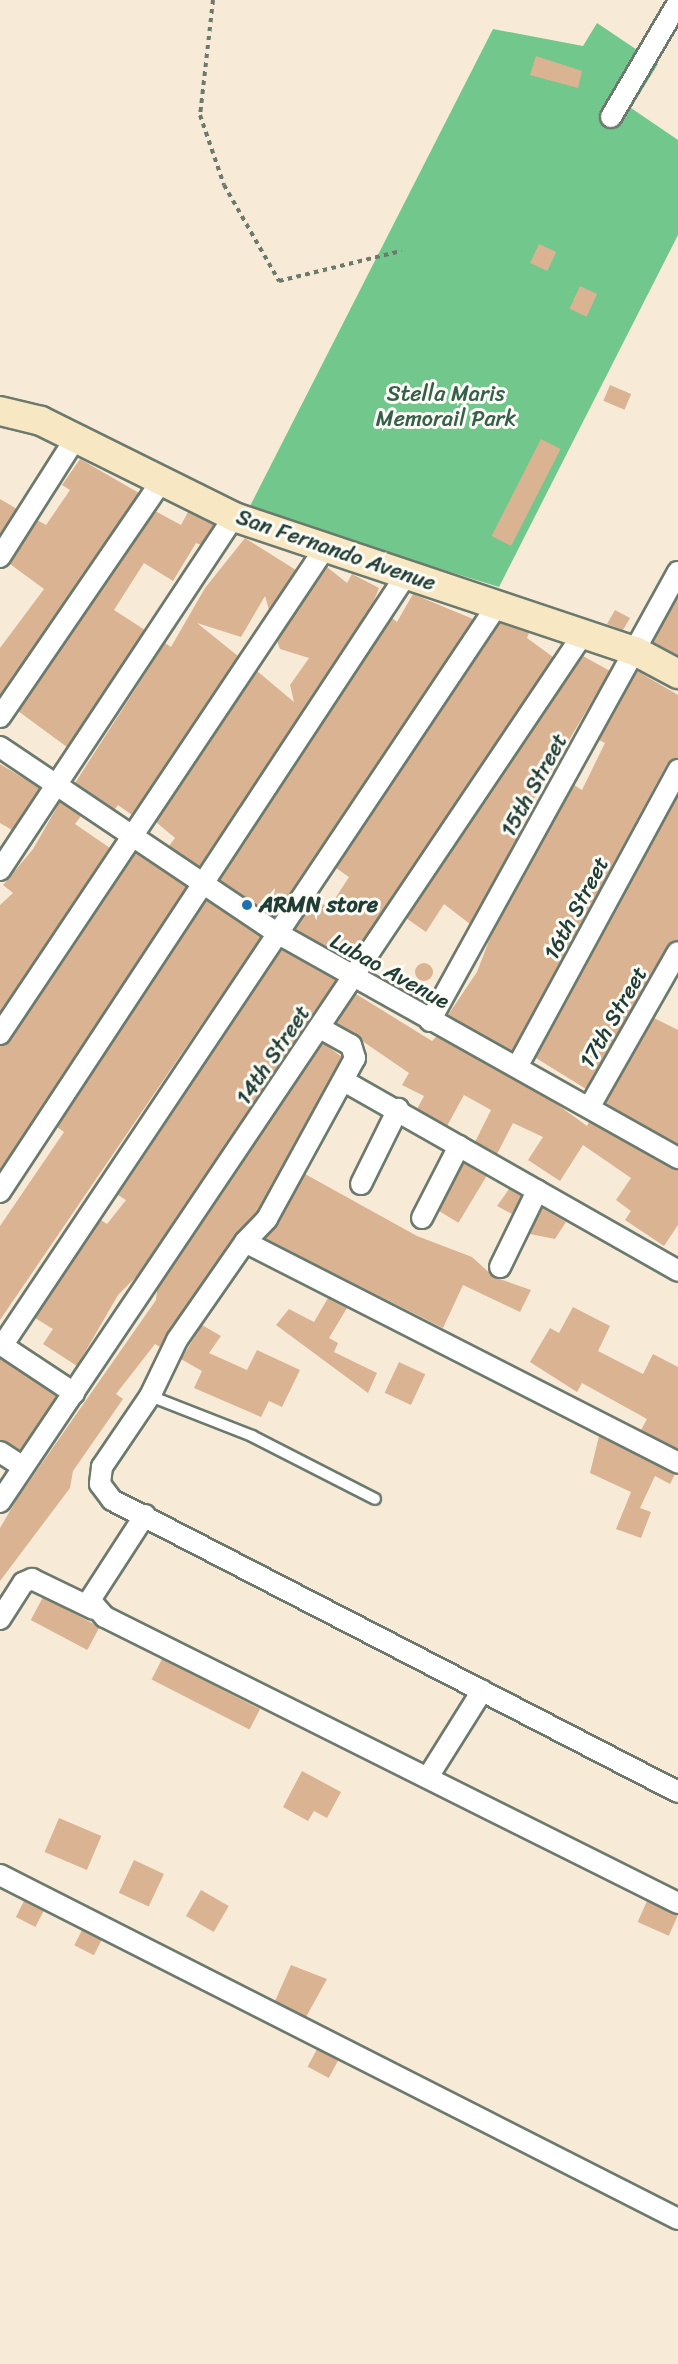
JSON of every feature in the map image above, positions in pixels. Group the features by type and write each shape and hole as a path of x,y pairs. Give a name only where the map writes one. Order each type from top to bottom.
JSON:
{"main road":[{"name":"San Fernando Avenue","path":"0,411 41,421 160,483 234,516 635,651 678,674"}],"street":[{"path":"611,117 678,3"},
{"path":"0,556 75,439"},
{"path":"0,717 160,483"},
{"path":"0,870 234,516"},
{"path":"0,1034 132,833 325,548"},
{"name":"15th Street","path":"430,1021 678,572"},
{"path":"0,1192 405,575"},
{"path":"74,1393 1,1345 498,604"},
{"name":"14th Street","path":"0,1502 583,634"},
{"name":"Lubao Avenue","path":"0,747 132,833 277,933 353,979 590,1106 678,1157"},
{"name":"16th Street","path":"517,1068 678,770"},
{"name":"17th Street","path":"590,1106 678,952"},
{"path":"320,1028 355,1050 344,1081 267,1218 245,1242 177,1340 150,1396 102,1467 100,1484 112,1500 145,1515 189,1543 678,1792"},
{"path":"344,1081 398,1109 678,1271"},
{"path":"361,1184 398,1109"},
{"path":"422,1218 459,1146"},
{"path":"500,1267 537,1191"},
{"path":"245,1242 678,1463"},
{"path":"0,1452 23,1467"},
{"path":"94,1609 90,1600 145,1515"},
{"path":"0,1619 23,1583 32,1579 678,1903"},
{"path":"428,1777 482,1691"},
{"path":"0,1875 678,2219"}],"lane":[{"path":"150,1396 252,1436 375,1499"}],"path":[{"path":"213,0 200,115 225,185 279,281 401,251"}],"green space":[{"name":"Stella Maris Memorail Park","path":"597,23 658,64 631,108 678,140 678,235 499,587 248,510 493,29 583,46"}],"building":[{"path":"536,56 582,71 578,88 530,75"},
{"path":"539,244 556,252 547,271 530,263"},
{"path":"580,286 597,294 587,317 569,309"},
{"path":"610,385 631,394 625,410 603,401"},
{"path":"541,439 561,449 511,546 492,536"},
{"path":"80,459 139,493 0,696 0,648 44,589 10,564 37,520 46,525 70,490 62,485"},
{"path":"0,499 17,509 0,535"},
{"path":"155,511 181,525 188,512 214,525 201,545 196,543 173,581 144,563 114,610 145,630 67,747 18,711"},
{"path":"245,538 296,570 269,610 265,596 241,637 197,623 238,656 132,815 118,805 115,809 75,783 165,643 171,647 205,588"},
{"path":"327,567 347,583 352,574 379,588 373,603 200,867 169,846 175,838 156,822 257,671 294,702 290,685 309,658 280,649 277,641"},
{"path":"413,594 473,619 274,917 220,880 392,618 397,622"},
{"path":"678,597 678,655 653,642"},
{"path":"615,610 630,618 623,630 607,624"},
{"path":"500,623 529,633 527,638 553,657 350,960 295,929 315,899 329,908 349,877 336,868"},
{"path":"583,656 610,671 515,831 520,834 470,924 444,904 426,932 406,918"},
{"path":"637,671 678,695 678,758 667,764 512,1051 448,1015 477,972 490,938 574,785 582,790 605,743 599,740"},
{"path":"0,764 40,788 12,830 0,823"},
{"path":"678,795 678,940 668,946 586,1089 536,1058"},
{"path":"60,802 81,816 75,824 110,848 0,1012 0,905 13,893 3,885 33,849"},
{"path":"136,853 187,887 0,1170 0,1046 10,1041"},
{"path":"206,900 261,937 0,1320 0,1226 64,1132 57,1127"},
{"path":"282,949 336,980 137,1276 118,1295 77,1366 43,1344 53,1329 35,1318 101,1220 107,1224 126,1200 118,1195"},
{"path":"424,963 430,966 433,972 430,978 424,981 418,978 415,972 418,966"},
{"path":"356,994 432,1041 437,1036 551,1100 587,1126 589,1122 678,1170 678,1225 664,1246 625,1220 631,1211 616,1200 631,1178 583,1145 560,1181 528,1160 543,1137 513,1123 497,1154 475,1142 491,1110 464,1095 447,1126 417,1109 424,1096 402,1085 409,1073 336,1023"},
{"path":"654,1018 678,1030 678,1144 605,1103"},
{"path":"323,1043 342,1057 257,1212 235,1235 160,1347 155,1344 116,1394 123,1399 73,1471 70,1488 0,1581 0,1528 17,1499 156,1300 157,1290"},
{"path":"464,1163 486,1176 458,1223 436,1209"},
{"path":"305,1174 417,1236 472,1257 494,1277 531,1290 520,1312 463,1285 443,1328 265,1239"},
{"path":"509,1189 521,1196 512,1214 497,1206"},
{"path":"542,1208 566,1222 555,1239 530,1234"},
{"path":"328,1298 347,1308 329,1338 338,1343 334,1352 377,1373 368,1393 276,1325 289,1309 314,1322"},
{"path":"573,1307 610,1326 598,1351 643,1374 653,1354 678,1367 678,1450 641,1430 647,1419 582,1383 577,1392 530,1362 550,1328 559,1333"},
{"path":"202,1325 221,1336 209,1353 247,1370 257,1350 300,1370 282,1407 269,1401 261,1417 194,1388 202,1371 181,1359"},
{"path":"0,1358 57,1396 20,1451 0,1440"},
{"path":"399,1362 425,1374 411,1405 385,1393"},
{"path":"599,1436 675,1474 670,1484 655,1476 640,1508 651,1512 641,1538 616,1529 631,1492 590,1473"},
{"path":"43,1597 100,1627 87,1650 31,1620"},
{"path":"162,1659 260,1709 250,1729 152,1679"},
{"path":"302,1771 341,1792 327,1818 314,1811 308,1821 283,1807"},
{"path":"59,1818 101,1836 87,1870 45,1852"},
{"path":"134,1860 164,1874 149,1907 119,1893"},
{"path":"201,1890 229,1906 214,1932 186,1916"},
{"path":"24,1901 44,1911 35,1927 16,1917"},
{"path":"647,1901 678,1915 669,1936 638,1922"},
{"path":"82,1930 102,1940 94,1955 74,1945"},
{"path":"291,1965 327,1979 306,2017 275,2001"},
{"path":"317,2049 338,2060 329,2078 308,2067"}],"place":[{"name":"ARMN store","path":"247,905"}]}
